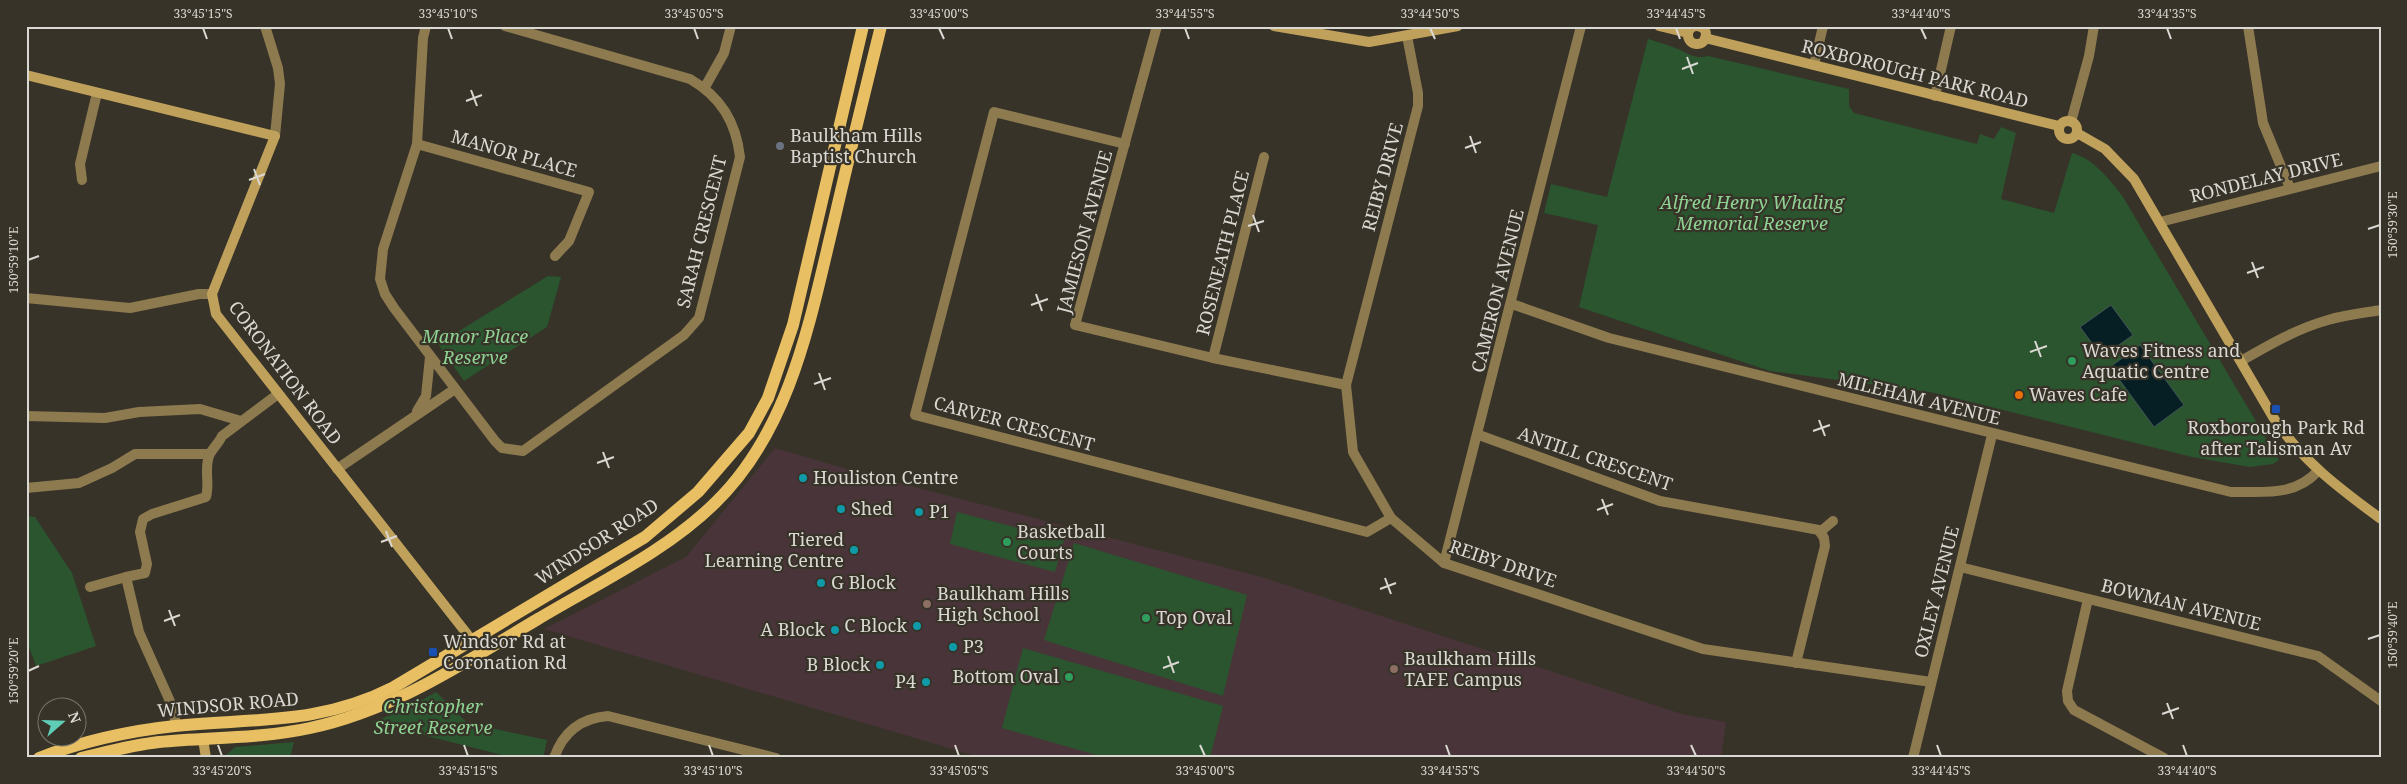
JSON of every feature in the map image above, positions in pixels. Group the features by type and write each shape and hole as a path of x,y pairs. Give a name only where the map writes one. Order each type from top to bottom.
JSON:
{"main road":[{"name":"WINDSOR ROAD","path":"39,758 90,740 133,731 292,718 330,712 346,707 394,687 471,639 525,610 645,537 698,492 749,433 768,398 793,325 863,26"},
{"name":"WINDSOR ROAD","path":"81,758 141,745 287,732 356,716 415,691 651,553 690,526 718,500 751,459 772,425 792,379 813,309 881,26"},
{"path":"471,639 480,653"},
{"path":"202,725 203,739"}],"street":[{"path":"26,75 275,136 280,84 278,68 265,26"},
{"name":"SARAH CRESCENT","path":"426,26 423,38 417,144 383,249 380,279 385,294 394,308 502,448 523,451 684,335 699,318 704,305 740,157 738,142 727,114 720,101 705,87 690,79 505,26"},
{"path":"705,87 724,53 731,26"},
{"name":"JAMIESON AVENUE","path":"1157,26 1075,325 1213,358 1346,385"},
{"path":"1274,26 1297,28 1357,42 1383,41 1458,26"},
{"name":"CAMERON AVENUE","path":"1444,563 1512,304 1581,26"},
{"path":"1659,26 1688,33"},
{"path":"1814,65 1823,26"},
{"path":"1935,96 1951,26"},
{"path":"2072,122 2089,56 2094,26"},
{"path":"2248,26 2263,123 2290,188"},
{"path":"1693,27 1700,27 1705,31 1705,38 1702,43 1694,44 1689,39 1688,33 1693,27"},
{"name":"REIBY DRIVE","path":"1407,36 1418,93 1418,106 1346,385 1353,452 1391,518 1444,563 1704,648 1931,682"},
{"name":"ROXBOROUGH PARK ROAD","path":"1705,38 2059,126"},
{"path":"82,180 80,164 97,93"},
{"name":"CARVER CRESCENT","path":"1125,144 994,112 915,415 1367,532 1391,518"},
{"path":"2064,122 2072,122 2077,127 2077,133 2074,138 2065,139 2060,135 2059,126 2064,122"},
{"path":"2077,133 2097,143 2126,168 2143,192 2281,429 2318,471 2381,519"},
{"name":"CORONATION ROAD","path":"275,136 212,294 216,314 336,470 471,639"},
{"name":"MANOR PLACE","path":"417,144 589,192 568,241 555,256"},
{"name":"ROSENEATH PLACE","path":"1213,358 1264,157"},
{"name":"RONDELAY DRIVE","path":"2160,222 2381,166"},
{"path":"26,298 130,308 199,294 212,294"},
{"name":"MILEHAM AVENUE","path":"1512,304 1609,338 1992,435 2231,492 2292,489 2308,482 2318,471"},
{"path":"2241,361 2288,335 2312,325 2330,319 2381,310"},
{"path":"416,414 426,396 430,356"},
{"path":"336,470 416,414 456,389"},
{"path":"90,587 145,573 147,564 140,532 143,519 152,514 206,497 209,487 207,466 209,454 218,446 222,436 278,394"},
{"path":"26,416 104,418 139,412 200,409 242,421"},
{"name":"ANTILL CRESCENT","path":"1478,435 1660,501 1812,527 1820,532"},
{"name":"OXLEY AVENUE","path":"1913,758 1992,435"},
{"path":"26,488 79,483 112,468 135,454 209,454"},
{"path":"1796,662 1825,546 1820,532 1833,521"},
{"name":"BOWMAN AVENUE","path":"1960,567 2318,656 2381,701"},
{"path":"126,577 139,632 173,708 176,726"},
{"path":"2088,599 2068,691 2068,701 2074,710 2164,758"},
{"path":"554,758 560,742 584,720 608,716 776,758"},
{"path":"203,739 206,758"}],"shaded area":[{"name":"Baulkham Hills High School","path":"775,448 857,472 1265,578 1685,715 1726,722 1721,758 983,758 544,629 686,557"}],"green space":[{"name":"Alfred Henry Whaling Memorial Reserve","path":"1648,39 1698,57 1708,56 1849,89 1849,106 1854,113 1977,144 1980,134 1994,139 2001,127 2016,133 2001,199 2054,213 2072,153 2087,160 2107,177 2123,197 2279,460 2273,464 2250,467 2192,457 1935,393 1770,371 1579,307 1598,225 1544,213 1551,184 1607,197"},
{"name":"Manor Place Reserve","path":"548,276 561,277 547,327 464,381 438,344"},
{"name":"Basketball Courts","path":"957,512 1064,540 1055,572 950,544"},
{"path":"26,516 35,517 72,573 96,646 36,666 26,639"},
{"name":"Top Oval","path":"1074,543 1247,595 1223,696 1044,640"},
{"name":"Bottom Oval","path":"1023,648 1223,706 1210,758 1107,758 1002,728"},
{"name":"Christopher Street Reserve","path":"436,692 467,723 547,740 543,758 514,758 372,722 404,710"},
{"path":"294,742 290,758 224,757 235,747"}],"water":[{"path":"2111,305 2133,335 2102,357 2080,327"},
{"path":"2140,345 2184,405 2154,427 2110,367"}],"place":[{"name":"Baulkham Hills Baptist Church","path":"780,146"},
{"name":"Waves Fitness and Aquatic Centre","path":"2072,361"},
{"name":"Waves Cafe","path":"2019,395"},
{"name":"Roxborough Park Rd after Talisman Av","path":"2276,409"},
{"name":"Houliston Centre","path":"803,478"},
{"name":"Shed","path":"841,509"},
{"name":"P1","path":"919,512"},
{"name":"Basketball Courts","path":"1007,542"},
{"name":"Tiered Learning Centre","path":"854,550"},
{"name":"G Block","path":"821,583"},
{"name":"Baulkham Hills High School","path":"927,604"},
{"name":"Top Oval","path":"1146,618"},
{"name":"C Block","path":"917,626"},
{"name":"A Block","path":"835,630"},
{"name":"P3","path":"953,647"},
{"name":"Windsor Rd at Coronation Rd","path":"433,652"},
{"name":"B Block","path":"880,665"},
{"name":"Baulkham Hills TAFE Campus","path":"1394,669"},
{"name":"Bottom Oval","path":"1069,677"},
{"name":"P4","path":"926,682"}]}
